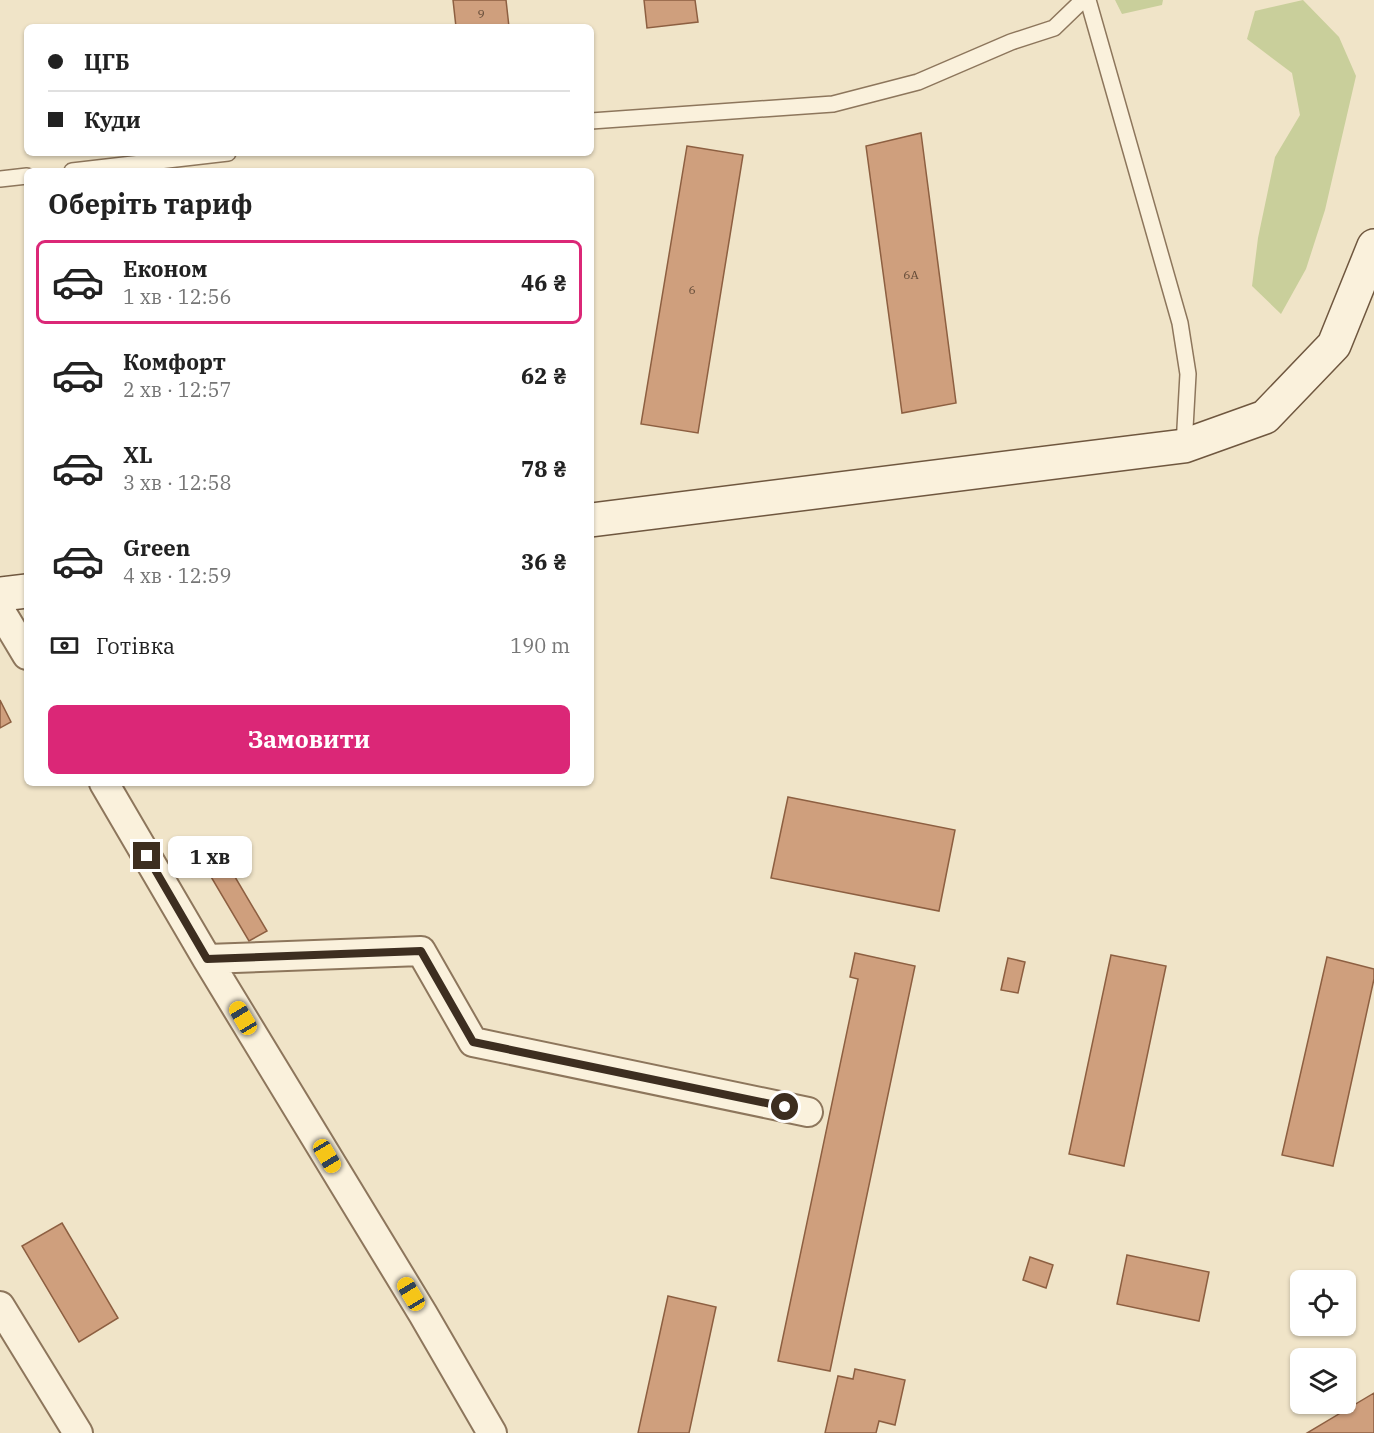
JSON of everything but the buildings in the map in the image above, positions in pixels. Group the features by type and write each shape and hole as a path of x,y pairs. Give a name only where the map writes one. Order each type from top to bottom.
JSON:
{"street":[{"path":"594,520 1184,446 1265,417 1334,345 1374,246"},
{"path":"0,594 24,591"},
{"path":"0,610 24,650"},
{"path":"106,786 492,1433"},
{"path":"207,959 421,951 473,1042 808,1112"},
{"path":"0,1306 78,1433"}],"lane":[{"path":"594,121 833,104 918,82 1011,42 1054,28 1083,0"},
{"path":"1088,0 1180,323 1188,374 1184,446"},
{"path":"98,168 202,156"},
{"path":"0,179 24,176"}],"green space":[{"path":"1115,0 1163,0 1162,5 1122,14"},
{"path":"1303,0 1339,37 1356,76 1325,210 1306,269 1281,314 1252,286 1258,238 1275,157 1300,115 1292,73 1247,39 1255,11"}],"route":[{"path":"147,856 207,959 421,951 473,1042 785,1107"}]}
